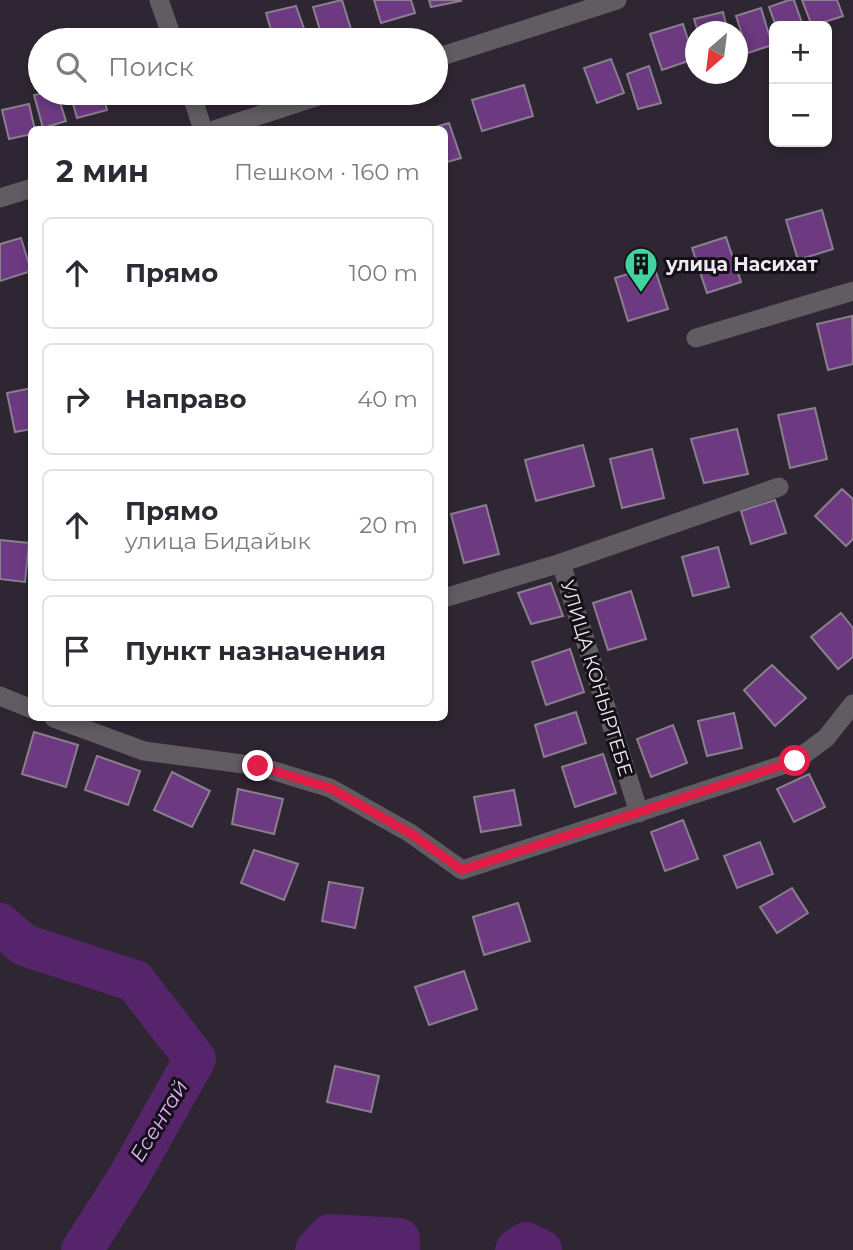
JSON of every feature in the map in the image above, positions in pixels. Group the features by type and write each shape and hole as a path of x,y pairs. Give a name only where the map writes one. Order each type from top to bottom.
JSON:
{"street":[{"path":"159,0 169,28"},
{"path":"448,54 617,0"},
{"path":"195,105 202,126"},
{"path":"226,126 291,105"},
{"path":"0,198 28,189"},
{"path":"695,338 853,291"},
{"name":"УЛИЦА КОНЫРТЕБЕ","path":"639,813 561,563 779,487"},
{"path":"448,597 561,563"},
{"path":"0,696 28,707"},
{"path":"62,721 144,751 258,766 330,788 410,833 462,870 795,761 826,738 853,704"}],"building":[{"path":"342,0 351,28 319,28 313,7"},
{"path":"374,0 411,0 415,13 381,23"},
{"path":"429,0 460,0 461,1 431,7"},
{"path":"794,0 801,21 774,21 769,7"},
{"path":"802,0 837,0 843,16 828,21 810,21"},
{"path":"296,6 304,28 270,28 266,13"},
{"path":"761,8 769,35 769,46 748,53 748,21 738,21 736,16"},
{"path":"723,12 725,21 695,21"},
{"path":"683,24 685,62 662,70 650,34"},
{"path":"611,59 624,93 597,103 584,68"},
{"path":"649,66 661,103 638,109 627,74"},
{"path":"524,85 533,116 482,131 472,100"},
{"path":"29,105 34,126 28,126 28,135 9,139 2,110"},
{"path":"37,105 61,105 66,121 42,126"},
{"path":"73,105 106,105 107,110 77,118"},
{"path":"449,123 461,158 448,162 448,126 439,126"},
{"name":"улица Насихат","path":"822,210 833,249 798,260 786,220"},
{"name":"улица Насихат","path":"726,237 741,282 707,293 692,248"},
{"path":"21,238 28,261 28,272 0,281 0,244"},
{"name":"улица Насихат","path":"654,266 668,309 628,321 615,278"},
{"name":"улица Насихат","path":"852,316 853,364 828,370 817,324"},
{"path":"28,389 28,430 15,432 7,393"},
{"path":"815,408 827,459 790,468 778,415"},
{"path":"737,429 748,474 704,483 691,439"},
{"path":"583,445 594,486 536,501 525,460"},
{"path":"652,449 664,498 622,508 610,459"},
{"path":"842,489 853,499 853,539 846,546 815,516"},
{"path":"775,500 786,533 751,544 741,511"},
{"path":"486,505 499,554 464,563 451,514"},
{"path":"0,540 28,543 25,582 0,579"},
{"path":"718,547 729,587 693,596 682,557"},
{"path":"551,583 563,616 531,624 518,593"},
{"path":"631,591 646,639 608,650 593,603"},
{"path":"841,613 853,628 853,657 838,669 811,637"},
{"path":"570,649 584,692 546,705 532,662"},
{"path":"772,665 806,698 775,726 744,690"},
{"path":"576,712 586,743 544,757 535,725"},
{"path":"734,713 742,748 707,756 698,721"},
{"path":"673,725 687,763 651,777 637,739"},
{"path":"34,732 78,745 66,787 22,774"},
{"path":"603,754 616,793 575,807 562,767"},
{"path":"97,756 140,771 128,805 85,790"},
{"path":"172,772 210,791 192,827 154,810"},
{"path":"809,774 825,807 794,822 777,789"},
{"path":"238,789 283,799 274,834 232,824"},
{"path":"514,790 521,825 481,832 474,797"},
{"path":"683,820 698,859 665,871 651,832"},
{"path":"760,842 773,874 737,888 724,856"},
{"path":"254,850 298,864 284,900 241,883"},
{"path":"329,882 363,888 355,928 322,921"},
{"path":"792,888 808,913 777,933 760,907"},
{"path":"518,903 530,941 484,955 473,917"},
{"path":"464,971 477,1009 429,1025 415,987"},
{"path":"335,1066 379,1076 371,1112 327,1102"}],"waterway":[{"name":"Есентай","path":"0,924 24,945 135,981 195,1059 128,1178 82,1250"},
{"name":"Есентай","path":"316,1250 330,1235 399,1239 399,1250"},
{"name":"Есентай","path":"516,1250 526,1243 541,1250"}],"place":[{"name":"улица Насихат","path":"641,294"}],"route":[{"path":"258,766 330,788 410,833 462,870 795,761"}]}
